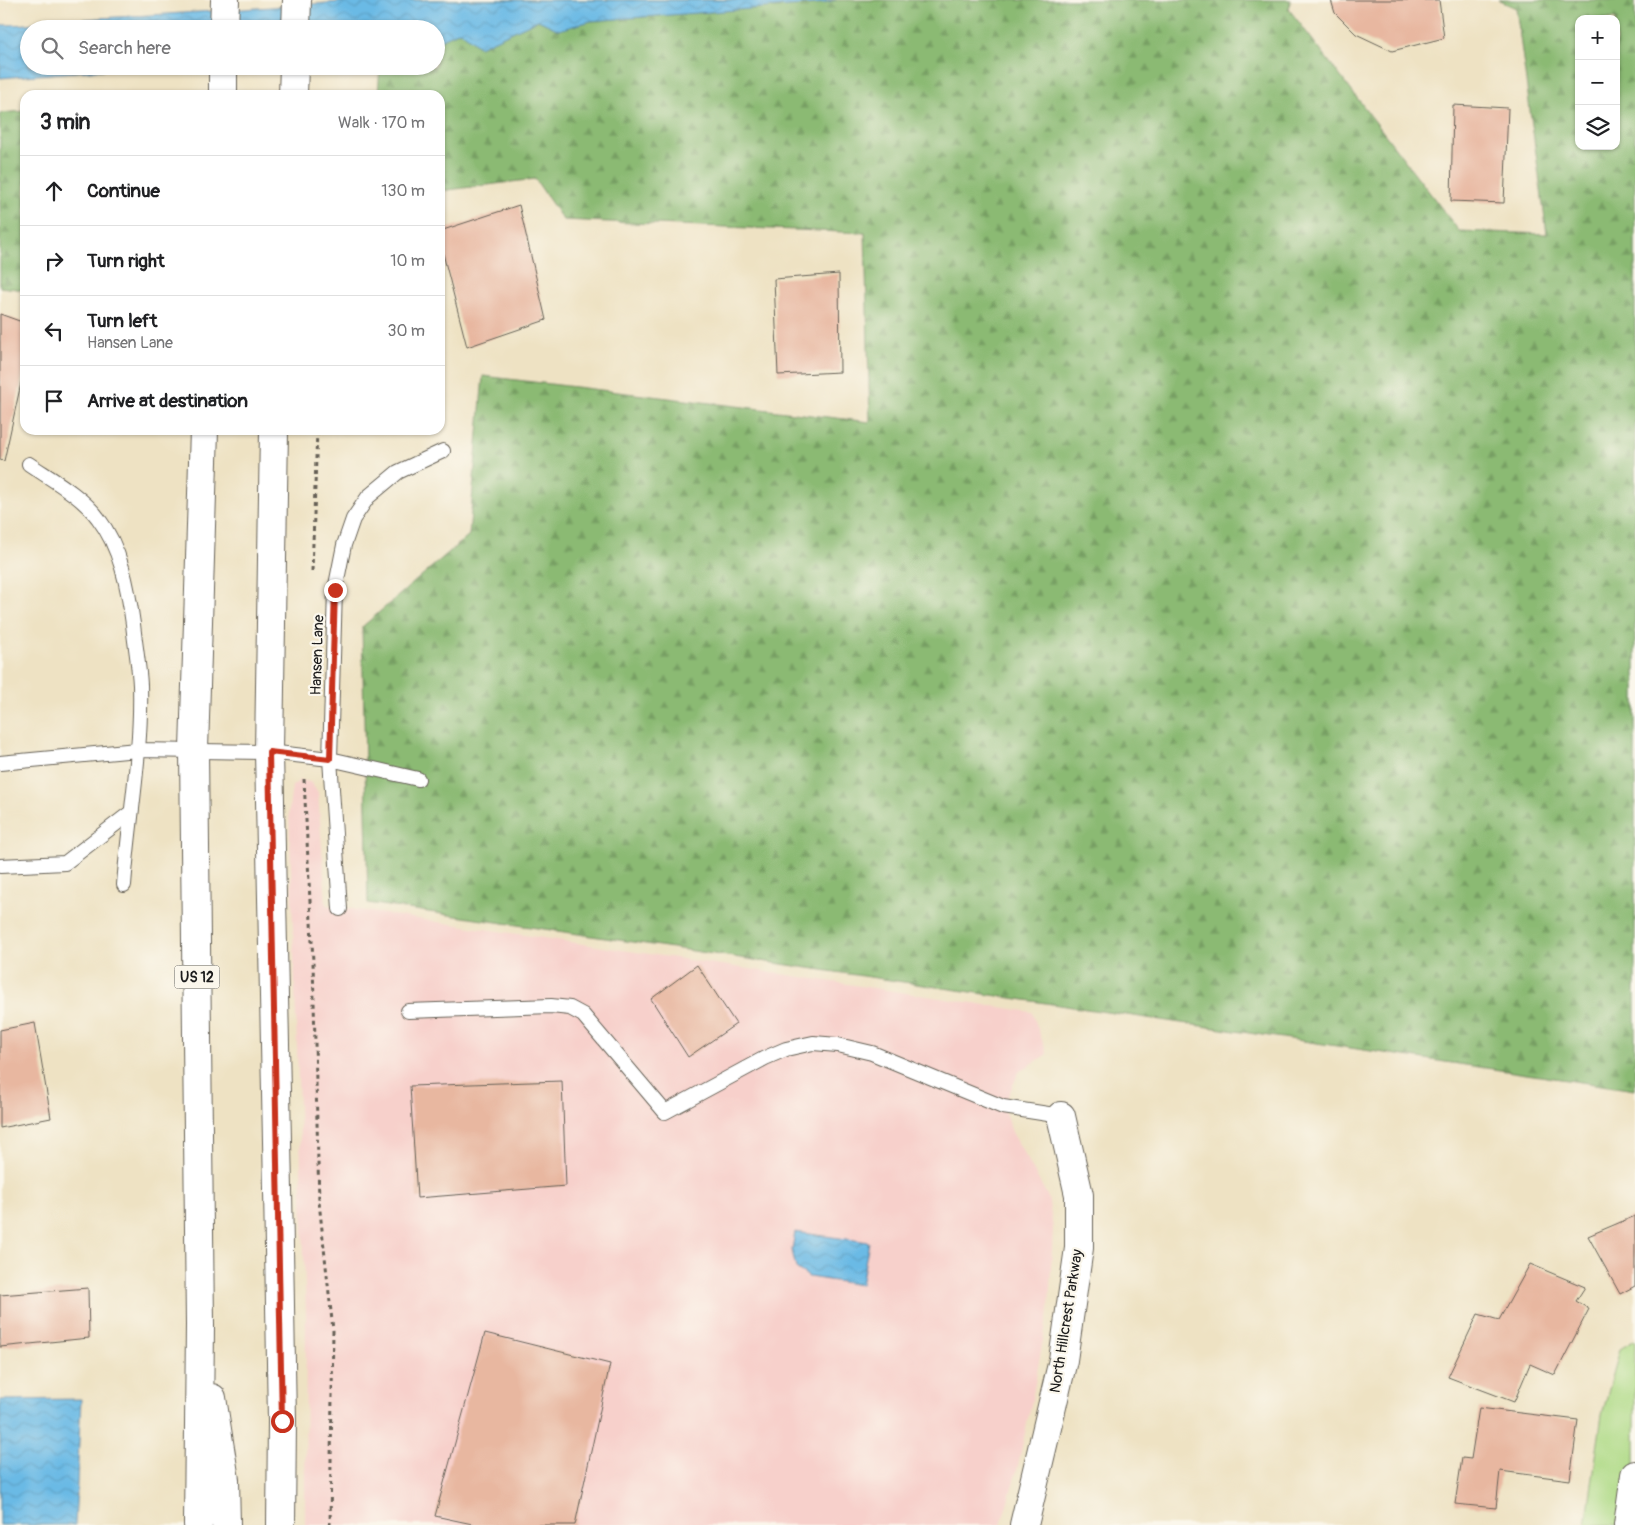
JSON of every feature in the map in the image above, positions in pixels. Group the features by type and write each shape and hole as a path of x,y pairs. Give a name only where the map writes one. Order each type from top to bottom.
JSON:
{"main road":[{"path":"224,20 225,0"},
{"path":"296,20 297,0"},
{"path":"223,75 223,90"},
{"path":"293,90 294,75"},
{"name":"US 12","path":"198,1525 200,1325 194,750 204,435"},
{"path":"274,435 269,752 279,1200 282,1421 281,1525"},
{"name":"North Hillcrest Parkway","path":"1024,1525 1063,1360 1078,1248 1079,1195 1061,1116"},
{"path":"200,1325 225,1480 226,1525"},
{"path":"182,1525 198,1426"},
{"path":"1628,1525 1635,1475"}],"lane":[{"name":"Hansen Lane","path":"340,909 330,759 335,590 344,545 354,519 368,497 398,472 443,450"},
{"path":"29,464 82,502 97,516 118,553 129,598 140,683 137,750 124,885"},
{"path":"0,764 137,750 269,752 330,759 418,779"},
{"path":"0,866 66,863 130,813"},
{"path":"408,1011 551,1006 570,1008 583,1015 665,1112 765,1058 786,1049 813,1043 838,1045 872,1053 1003,1106 1061,1116"}],"path":[{"path":"311,577 316,435"},
{"path":"304,756 313,962 318,1202 333,1330 330,1525"}],"shaded area":[{"path":"300,780 310,782 318,792 326,905 1032,1012 1047,1054 1019,1072 1003,1107 1012,1132 1048,1197 1053,1228 1049,1307 1017,1470 1001,1525 305,1525 306,1315 289,809 292,786"}],"green space":[{"path":"386,0 1291,0 1288,8 1459,231 1547,234 1516,8 1498,0 1635,0 1635,1090 368,903 362,627 469,535 483,376 870,422 865,233 563,220 535,179 445,190 445,90 378,90 379,75 445,75 445,20 420,20"},
{"path":"20,111 20,289 0,287 0,113"},
{"path":"1635,1340 1635,1525 1586,1525 1602,1415 1620,1349"}],"water":[{"path":"366,0 836,0 817,4 591,21 559,30 538,20 480,47 460,31 445,38 445,20 75,20"},
{"path":"20,24 20,75 38,75 0,78 0,25"},
{"path":"795,1232 869,1242 861,1285 809,1277 796,1268 792,1250"},
{"path":"81,1399 75,1525 0,1525 0,1400"}],"building":[{"path":"1331,0 1439,0 1444,38 1392,51 1356,34 1335,13"},
{"path":"1453,105 1508,108 1504,203 1451,201"},
{"path":"519,205 546,320 467,347 445,261 445,229"},
{"path":"839,274 840,372 778,375 774,279"},
{"path":"0,314 20,321 20,388 4,461 0,460"},
{"path":"697,965 736,1024 688,1057 651,999"},
{"path":"35,1023 51,1118 0,1128 0,1030"},
{"path":"562,1081 566,1186 417,1198 410,1086"},
{"path":"1635,1216 1635,1286 1620,1294 1588,1236"},
{"path":"1530,1264 1585,1287 1576,1301 1589,1309 1555,1375 1530,1364 1514,1402 1448,1377 1478,1314 1499,1320"},
{"path":"88,1288 89,1338 0,1347 0,1295"},
{"path":"485,1333 610,1364 575,1525 477,1525 435,1516"},
{"path":"1479,1408 1578,1420 1570,1480 1500,1471 1496,1508 1455,1504 1462,1458 1471,1459"}],"route":[{"path":"282,1421 269,752 330,759 335,590"}]}
